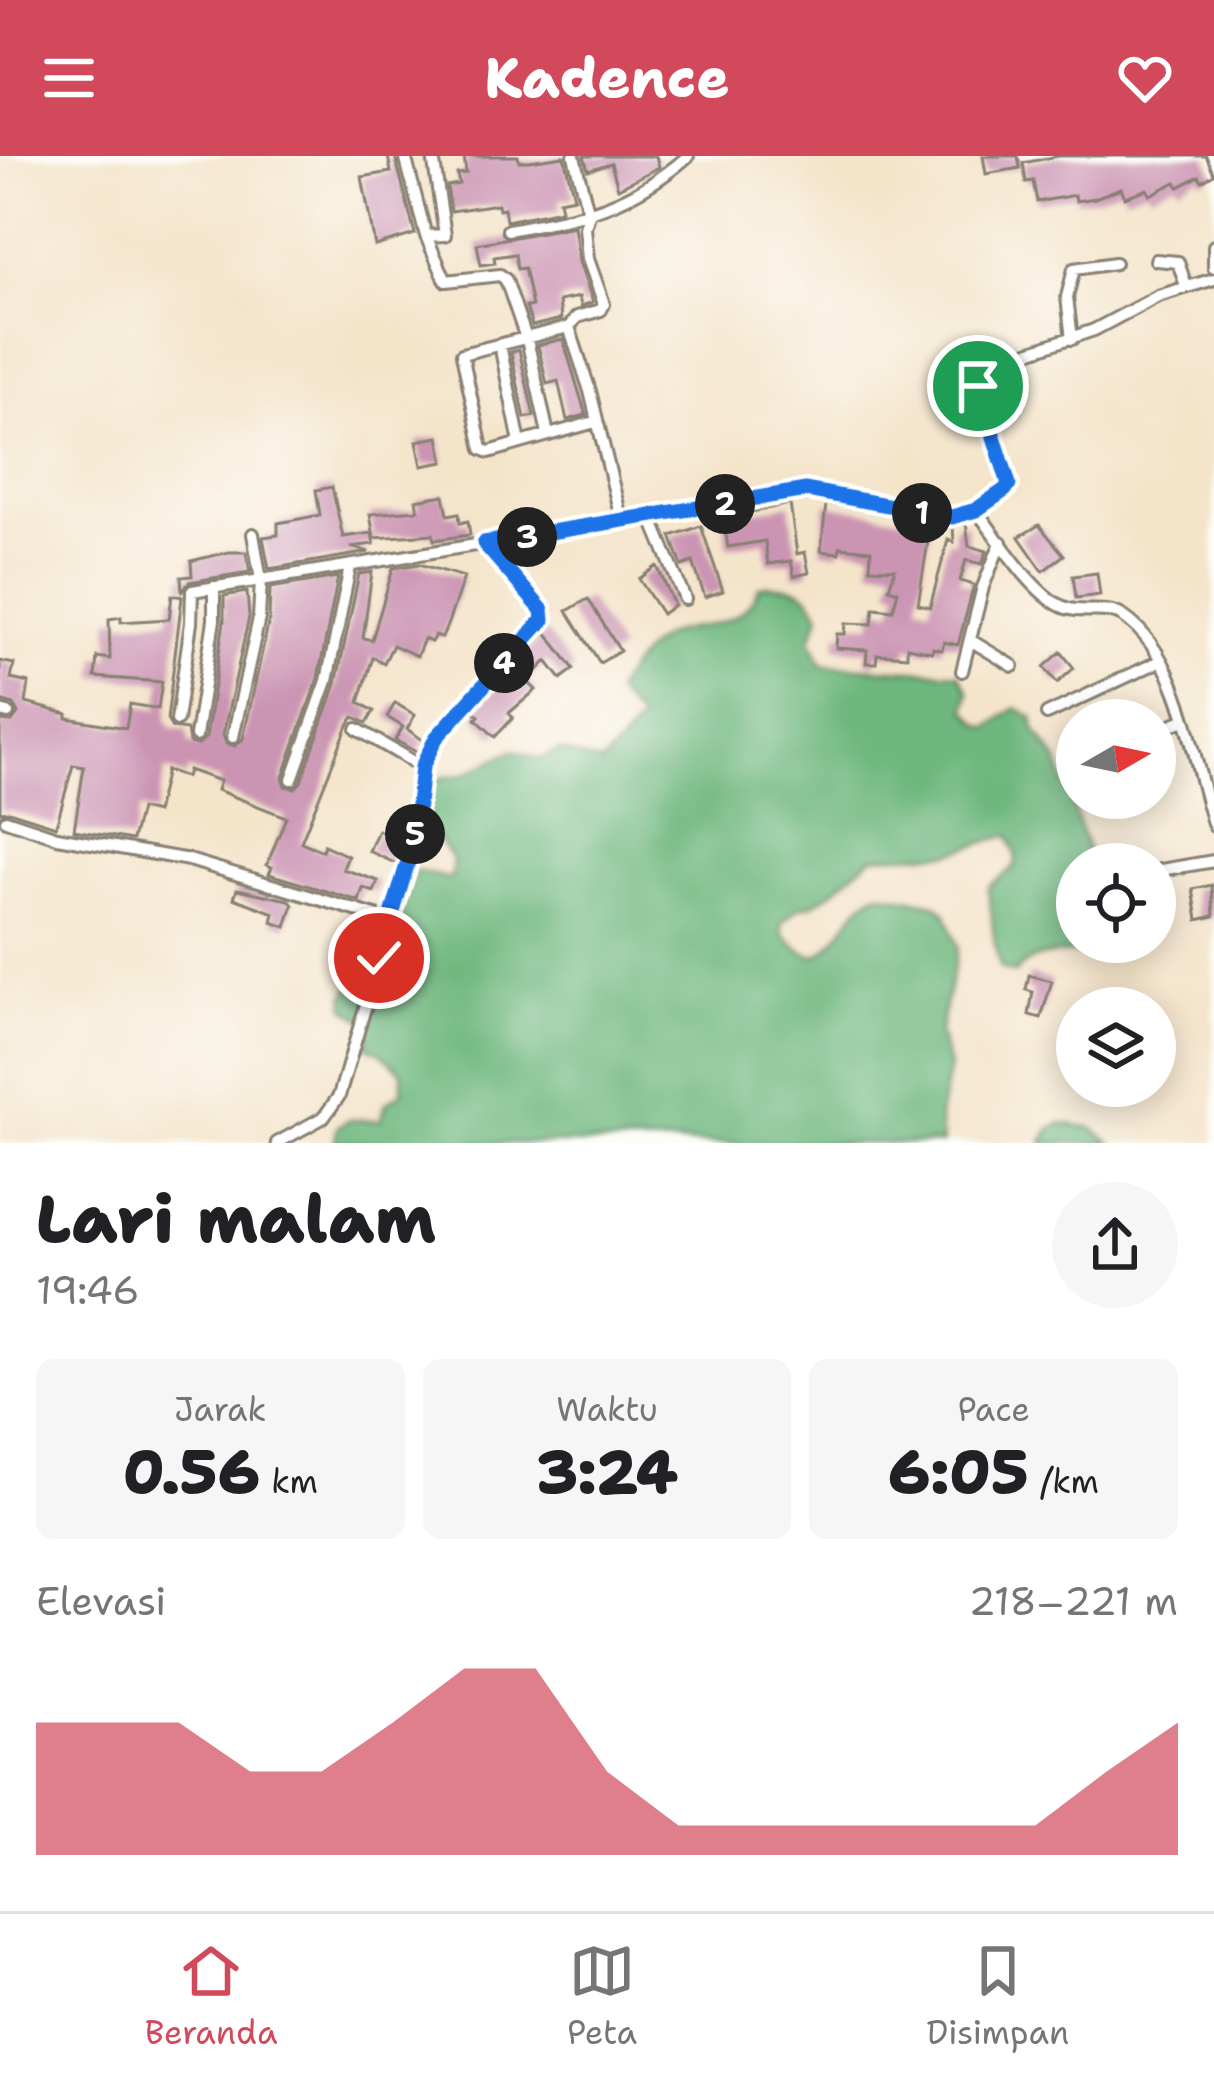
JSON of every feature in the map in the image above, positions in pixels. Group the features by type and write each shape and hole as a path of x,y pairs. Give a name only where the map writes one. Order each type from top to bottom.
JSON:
{"street":[{"path":"405,156 426,236 446,281 500,275 506,280 548,434"},
{"path":"426,236 445,235 433,156"},
{"path":"574,156 589,215 585,239 604,304 601,310 577,317 569,327 464,353 461,359 483,451 596,422"},
{"path":"508,230 589,215 648,189 688,156"},
{"path":"1214,246 1214,267"},
{"path":"1156,260 1178,262 1186,286"},
{"path":"1072,338 1067,297 1072,272 1115,262"},
{"path":"177,720 192,591 806,490 935,516 976,510 1005,490 1009,479 980,397 980,371 992,362 1072,338 1186,286 1214,279"},
{"path":"569,327 622,522"},
{"path":"500,345 520,443"},
{"path":"976,510 1060,606 1122,615 1154,649 1184,720 1214,826"},
{"path":"651,517 685,598"},
{"path":"233,737 260,618 261,580 253,534"},
{"path":"962,671 1001,542"},
{"path":"277,1143 336,1105 414,842 422,767 436,738 543,620 542,610 484,543"},
{"path":"292,779 319,709 350,567"},
{"path":"196,736 214,620 214,587"},
{"path":"970,640 1013,666"},
{"path":"1047,714 1160,662"},
{"path":"1176,723 1184,720"},
{"path":"357,729 422,767"},
{"path":"6,820 57,837 189,860 392,921"},
{"path":"1176,867 1214,861"}],"green space":[{"path":"759,587 792,588 810,598 820,615 811,639 822,665 959,673 969,692 966,709 978,723 988,728 1016,708 1033,717 1035,730 1056,759 1056,819 1077,819 1085,843 1056,843 1056,955 1033,960 1015,973 1001,969 988,892 989,886 1015,867 1009,835 950,853 873,856 834,890 800,907 782,923 783,935 815,956 833,942 860,906 880,893 935,904 945,912 958,947 939,1034 949,1067 939,1116 942,1143 335,1143 337,1127 348,1120 381,1120 386,1103 402,1092 402,1072 368,1047 369,1023 346,1008 345,996 358,974 396,981 408,978 413,961 402,938 401,917 416,871 451,879 453,860 428,810 439,778 463,775 513,750 540,759 559,750 602,764 640,721 615,693 639,658 672,633 733,617 752,601"},
{"path":"1062,1123 1092,1128 1111,1143 1042,1143 1051,1128"}],"building":[{"path":"388,156 395,156 415,234 375,246 362,177 391,172"},
{"path":"464,156 518,156 519,161 529,161 564,156 574,197 559,200 561,210 506,221 504,208 499,209 498,204 451,211 447,186 459,184 457,174 466,173"},
{"path":"584,156 656,156 659,167 618,188 611,163 588,170"},
{"path":"983,156 1018,156 1020,168 986,174"},
{"path":"1059,156 1206,156 1214,174 1179,187 1176,182 1150,195 1147,189 1125,197 1121,188 1095,198 1076,201 1075,195 1037,202 1023,163"},
{"path":"574,226 579,262 593,302 581,306 579,297 559,301 561,319 532,326 524,268 517,269 515,254 494,257 495,263 481,265 477,244"},
{"path":"563,339 586,415 567,420 558,381 547,384 538,345"},
{"path":"519,350 534,416 525,418 511,352"},
{"path":"439,437 444,462 422,466 417,441"},
{"path":"332,487 343,537 372,533 374,544 351,547 369,552 269,569 263,537 278,535 278,523 320,515 316,490"},
{"path":"444,495 448,515 459,513 460,523 468,521 470,535 434,540 433,534 374,538 370,514 418,510 416,500"},
{"path":"790,504 797,554 805,552 809,573 794,576 791,561 768,564 765,541 728,547 723,518"},
{"path":"826,504 931,523 918,604 930,607 948,540 954,542 953,527 966,523 969,546 987,551 982,564 966,560 960,581 974,585 958,645 944,642 942,650 933,648 932,652 907,647 907,656 877,654 876,663 866,663 867,650 836,648 837,634 845,634 846,623 872,624 874,608 893,610 898,591 889,588 895,569 870,568 871,550 840,547 839,553 821,551"},
{"path":"1039,525 1064,555 1043,571 1019,537"},
{"path":"701,526 723,591 705,597 693,562 682,566 671,536"},
{"path":"246,552 250,572 189,582 182,591 181,577 192,576 191,561"},
{"path":"419,564 464,577 442,638 424,639 417,656 393,645 384,663 373,657 359,702 374,711 367,723 354,717 348,725 301,842 322,851 324,845 348,856 343,869 378,881 374,892 363,888 359,901 269,874 272,867 267,865 286,817 217,790 220,781 188,770 186,777 166,770 156,813 140,809 132,840 74,830 84,767 73,765 56,826 0,812 0,721 12,722 18,714 14,705 0,701 0,661 14,664 11,679 29,683 26,703 67,714 67,718 126,728 130,704 158,709 162,682 95,677 97,657 110,659 109,619 169,619 172,595 182,597 167,720 172,728 187,730 189,743 198,745 206,737 224,596 247,592 249,617 223,735 226,743 235,746 243,739 269,620 270,588 338,577 318,678 283,777 285,786 295,788 336,684 359,574 372,572 363,638 372,640 393,568"},
{"path":"657,566 674,605 662,614 639,579"},
{"path":"1097,573 1100,595 1076,598 1073,576"},
{"path":"588,599 620,651 600,663 567,611"},
{"path":"546,632 574,669 561,679 547,661 527,681 536,690 509,713 513,718 495,737 474,711"},
{"path":"1061,652 1074,668 1057,683 1044,667"},
{"path":"395,703 415,715 407,729 424,741 418,753 395,740 403,727 387,717"},
{"path":"378,830 404,842 397,864 369,851"},
{"path":"1212,885 1214,916 1198,920 1193,889"},
{"path":"237,889 289,900 293,905 286,927 272,922 274,913 234,898"},
{"path":"1029,975 1052,981 1041,1018 1029,1015 1033,992 1026,990"}],"route":[{"path":"379,958 414,842 422,767 436,738 543,620 542,610 484,543 806,490 935,516 966,514 1009,484 978,386"}]}
